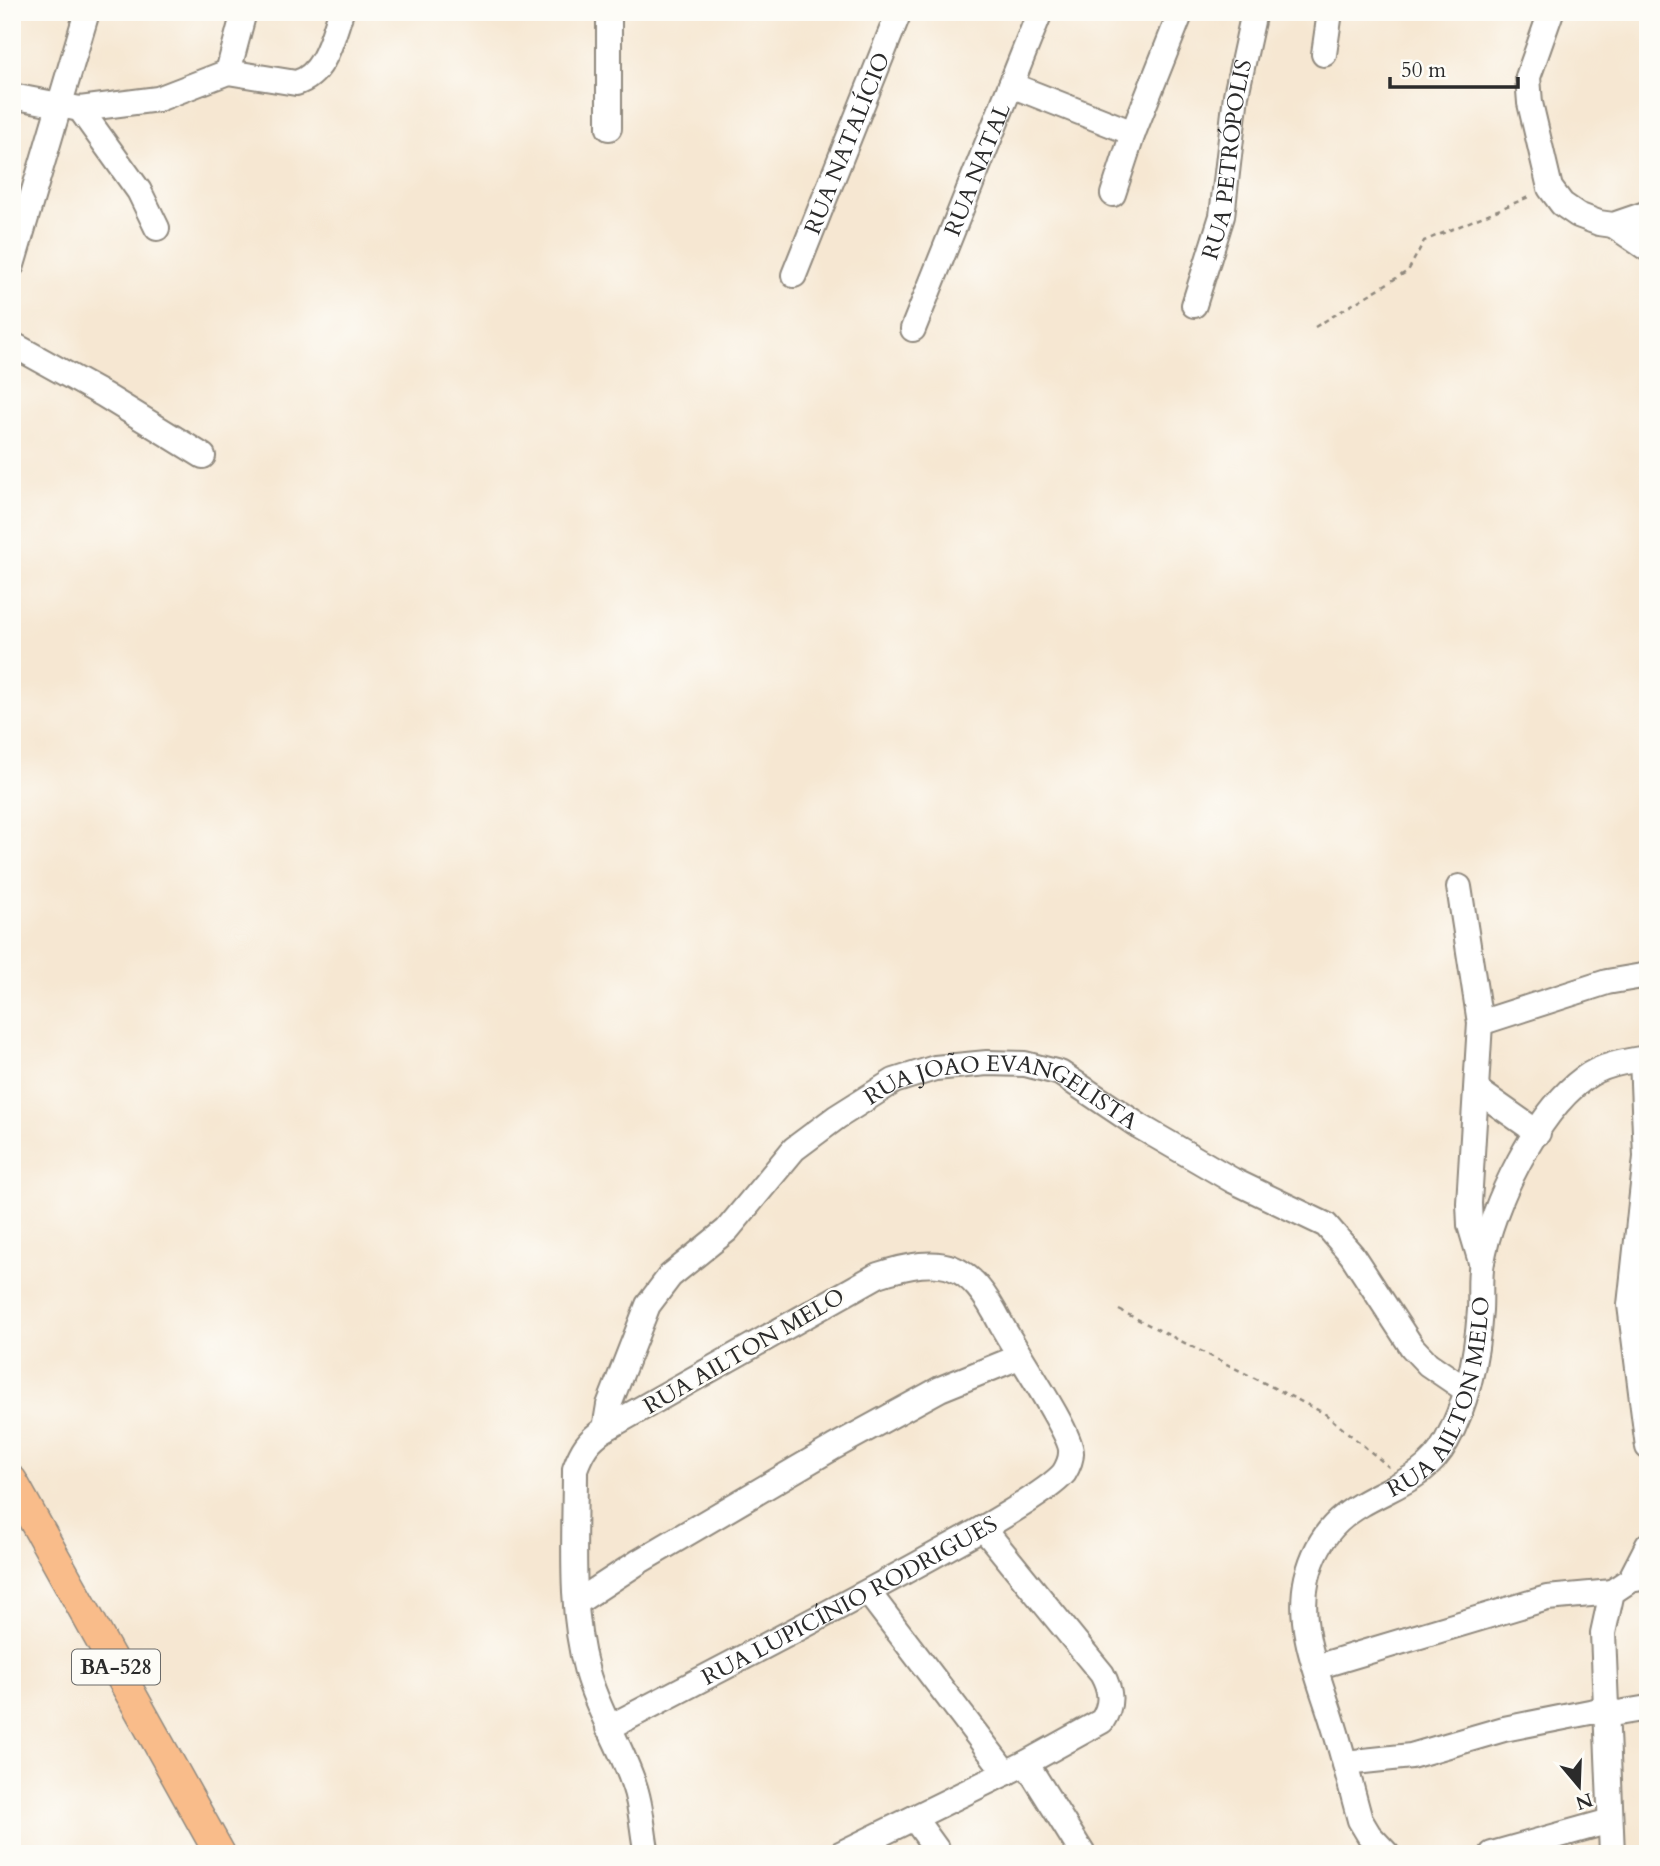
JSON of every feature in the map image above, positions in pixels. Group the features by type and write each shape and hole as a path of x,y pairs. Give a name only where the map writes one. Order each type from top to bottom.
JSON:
{"main road":[{"name":"BA-528","path":"12,1481 220,1854"}],"street":[{"path":"12,265 69,108 87,12"},
{"path":"228,72 244,12"},
{"path":"12,96 69,108 158,99 228,72 279,82 306,80 323,58 341,12"},
{"path":"609,12 609,128"},
{"name":"RUA NATALÍCIO","path":"794,275 899,12"},
{"name":"RUA NATAL","path":"913,329 1040,12"},
{"path":"1113,194 1133,132 1181,12"},
{"name":"RUA PETRÓPOLIS","path":"1194,304 1222,216 1236,94 1254,12"},
{"path":"1324,54 1330,12"},
{"path":"1551,12 1528,76 1530,103 1550,188 1562,204 1578,215 1613,225 1648,248"},
{"path":"1010,85 1133,132"},
{"path":"69,108 139,191 157,228"},
{"path":"1613,225 1648,213"},
{"path":"16,346 203,456"},
{"path":"1459,887 1480,1023 1469,1203 1470,1225 1481,1263"},
{"path":"1480,1023 1607,982 1648,975"},
{"path":"1645,1058 1646,1157 1630,1305 1648,1447"},
{"name":"RUA AILTON MELO","path":"1387,1854 1369,1835 1360,1820 1306,1630 1304,1600 1315,1556 1330,1528 1343,1515 1433,1461 1446,1444 1477,1350 1481,1263 1493,1217 1506,1185 1538,1133 1566,1094 1585,1078 1601,1069 1645,1058"},
{"name":"RUA JOÃO EVANGELISTA","path":"605,1429 609,1405 652,1298 670,1276 727,1230 794,1149 837,1117 894,1081 935,1068 987,1063 1026,1064 1060,1073 1139,1126 1232,1181 1326,1225 1352,1255 1412,1347 1428,1364 1466,1390"},
{"path":"1477,1090 1538,1133"},
{"name":"RUA AILTON MELO","path":"647,1854 634,1785 608,1728 587,1670 576,1603 575,1469 589,1440 878,1275 908,1266 937,1264 971,1276 987,1295 1018,1357 1068,1436 1072,1452"},
{"path":"576,1603 640,1561 834,1447 940,1389 1018,1357"},
{"name":"RUA LUPICÍNIO RODRIGUES","path":"608,1728 868,1592 983,1528 1057,1479 1066,1471 1072,1452"},
{"path":"841,1854 1016,1768 1102,1721 1110,1700 1110,1689 1102,1674 983,1528"},
{"path":"1612,1854 1603,1633 1648,1545"},
{"path":"1316,1667 1547,1598 1630,1583"},
{"path":"868,1592 1016,1768 1083,1854"},
{"path":"1345,1763 1411,1756 1504,1730 1605,1709 1618,1713 1648,1708"},
{"path":"914,1818 940,1854"},
{"path":"1492,1854 1610,1821"}],"path":[{"path":"1315,327 1408,271 1424,241 1550,188"},
{"path":"1119,1310 1324,1413 1405,1480"}]}
